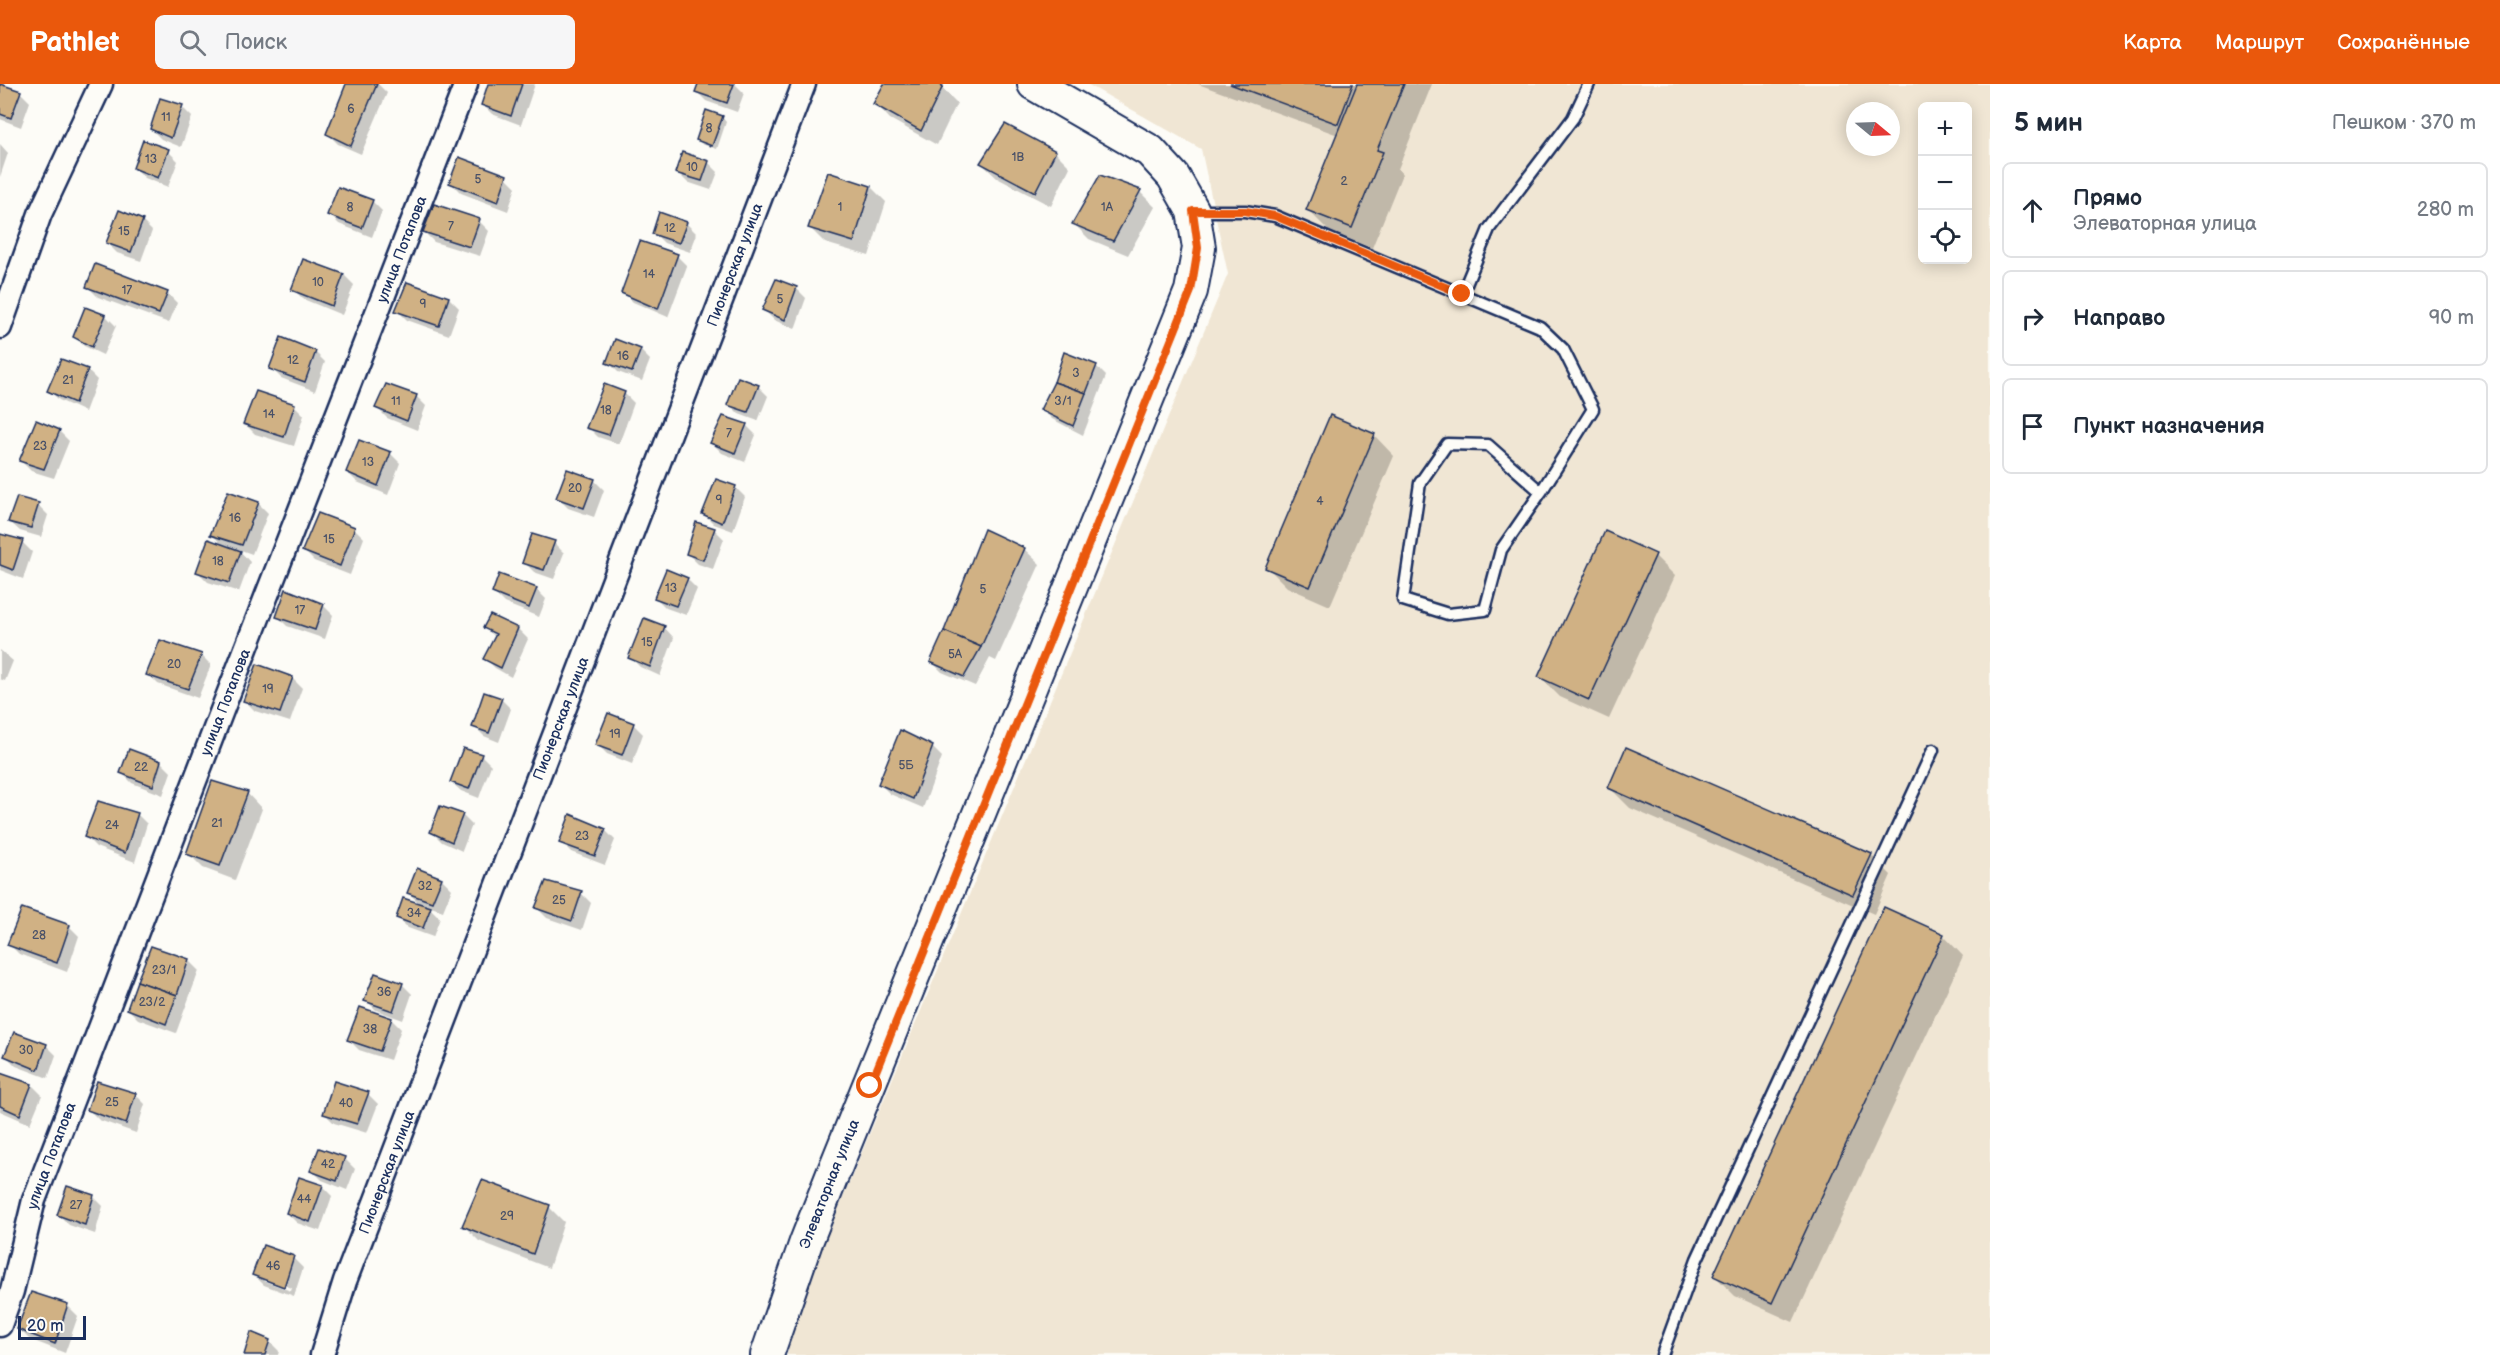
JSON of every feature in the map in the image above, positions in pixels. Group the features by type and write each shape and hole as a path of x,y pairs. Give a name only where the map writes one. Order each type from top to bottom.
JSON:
{"main road":[{"path":"1034,84 1150,152 1173,176 1193,211"},
{"name":"Элеваторная улица","path":"767,1355 832,1176 1191,291 1198,248 1193,211"}],"street":[{"path":"0,327 40,214 101,84"},
{"name":"улица Потапова","path":"0,1325 12,1291 34,1200 466,84"},
{"name":"Пионерская улица","path":"322,1355 349,1270 804,84"}],"lane":[{"path":"1462,294 1489,229 1573,118 1590,84"},
{"path":"1193,211 1245,211 1275,216 1540,327 1563,349 1593,409 1541,492 1501,550 1485,610 1448,614 1403,600 1420,483 1447,444 1488,445 1541,492"},
{"path":"1662,1355 1697,1259 1933,750"}],"shaded area":[{"path":"1087,84 1990,84 1990,1355 787,1355 794,1315 1228,274 1201,149"}],"building":[{"path":"0,84 21,91 11,118 0,114"},
{"path":"346,84 377,84 351,146 326,134"},
{"path":"488,84 522,84 511,116 481,105"},
{"path":"698,84 734,84 727,103 695,92"},
{"path":"884,84 939,84 943,86 921,131 873,104"},
{"path":"1230,84 1353,84 1338,124"},
{"path":"1357,84 1404,84 1377,150 1383,152 1352,228 1306,210"},
{"path":"160,98 183,105 171,138 150,129"},
{"path":"706,110 723,116 712,146 696,140"},
{"path":"1005,124 1056,151 1035,192 980,163"},
{"path":"143,140 169,149 158,178 133,168"},
{"path":"682,152 709,161 702,181 675,173"},
{"path":"459,157 507,175 498,202 449,183"},
{"path":"828,172 871,186 854,242 808,228"},
{"path":"1100,175 1141,190 1113,241 1072,224"},
{"path":"338,187 373,200 362,228 327,215"},
{"path":"434,204 480,219 470,247 423,232"},
{"path":"119,210 143,220 131,252 106,243"},
{"path":"659,212 687,222 679,243 652,234"},
{"path":"640,241 678,254 658,309 621,293"},
{"path":"303,259 344,274 332,306 291,290"},
{"path":"95,264 168,292 159,314 86,287"},
{"path":"776,279 797,287 785,320 762,310"},
{"path":"407,282 449,297 439,326 395,311"},
{"path":"85,307 106,315 92,347 73,337"},
{"path":"281,337 316,351 305,382 269,369"},
{"path":"615,339 641,349 632,372 606,363"},
{"path":"1064,352 1097,365 1086,393 1054,382"},
{"path":"61,359 88,369 75,403 47,391"},
{"path":"738,377 759,385 748,412 727,405"},
{"path":"1054,382 1086,393 1073,426 1040,410"},
{"path":"386,384 417,395 407,421 375,408"},
{"path":"604,384 625,392 609,435 586,428"},
{"path":"256,391 295,404 284,437 243,424"},
{"path":"1330,415 1375,434 1310,587 1265,568"},
{"path":"723,416 747,424 735,453 710,443"},
{"path":"36,420 60,430 44,469 19,461"},
{"path":"359,440 391,452 378,486 346,472"},
{"path":"567,469 595,479 584,508 556,498"},
{"path":"716,479 736,486 722,523 702,514"},
{"path":"228,491 259,502 242,545 210,535"},
{"path":"17,497 39,503 31,528 8,522"},
{"path":"318,513 355,527 340,566 302,551"},
{"path":"696,522 715,528 703,560 686,554"},
{"path":"984,529 1025,548 981,647 944,631"},
{"path":"1605,531 1656,554 1589,700 1538,677"},
{"path":"0,534 23,540 13,570 0,565"},
{"path":"532,534 555,541 544,570 522,563"},
{"path":"208,539 241,551 229,583 196,572"},
{"path":"666,569 688,578 676,606 654,598"},
{"path":"499,574 537,588 529,608 492,593"},
{"path":"286,589 324,604 315,630 276,617"},
{"path":"490,615 518,628 501,668 483,659 496,634 483,628"},
{"path":"644,618 665,626 650,667 628,658"},
{"path":"944,631 981,647 964,677 930,662"},
{"path":"160,640 202,654 188,689 146,675"},
{"path":"257,664 293,677 280,713 243,701"},
{"path":"484,692 502,698 489,733 472,727"},
{"path":"608,713 634,723 622,755 595,745"},
{"path":"900,730 933,746 913,799 878,784"},
{"path":"1626,747 1872,854 1853,895 1608,788"},
{"path":"463,748 482,754 469,789 450,782"},
{"path":"129,749 161,761 153,786 120,773"},
{"path":"212,781 248,792 220,866 186,854"},
{"path":"98,801 138,813 125,853 84,837"},
{"path":"440,806 463,814 452,842 430,832"},
{"path":"570,814 606,829 595,856 559,843"},
{"path":"417,868 442,878 432,902 407,893"},
{"path":"546,881 582,891 572,921 535,908"},
{"path":"403,898 431,907 423,928 396,918"},
{"path":"1884,907 1944,934 1772,1303 1713,1276"},
{"path":"22,908 70,925 57,963 7,945"},
{"path":"151,946 189,959 177,995 137,981"},
{"path":"375,973 403,983 393,1011 364,1001"},
{"path":"137,981 177,995 166,1024 127,1009"},
{"path":"360,1007 392,1018 380,1051 347,1040"},
{"path":"14,1032 47,1044 38,1070 4,1056"},
{"path":"0,1073 32,1084 20,1115 0,1106"},
{"path":"97,1081 136,1093 126,1124 87,1110"},
{"path":"334,1081 369,1092 357,1124 323,1114"},
{"path":"319,1148 345,1157 337,1181 310,1171"},
{"path":"299,1177 323,1185 310,1222 286,1213"},
{"path":"482,1180 550,1205 533,1254 462,1226"},
{"path":"67,1186 94,1195 85,1225 57,1215"},
{"path":"263,1245 294,1256 284,1287 252,1275"},
{"path":"31,1292 68,1304 55,1344 17,1329"},
{"path":"251,1332 270,1340 265,1355 244,1355"}],"route":[{"path":"870,1086 1191,291 1198,248 1193,211 1245,211 1275,216 1462,294"}]}
